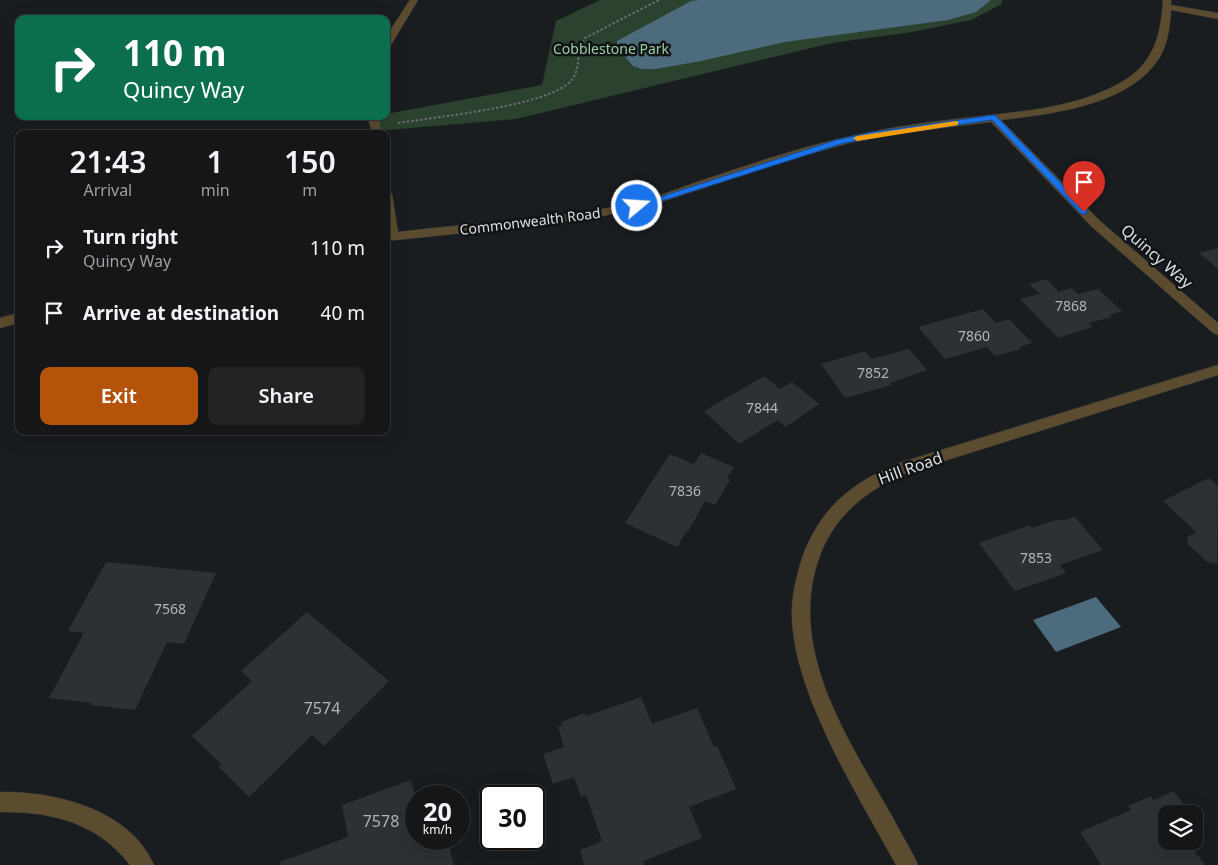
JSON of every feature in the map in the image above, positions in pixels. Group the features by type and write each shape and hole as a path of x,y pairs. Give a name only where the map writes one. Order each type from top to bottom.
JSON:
{"street":[{"path":"390,39 414,0"},
{"path":"1167,3 1218,16"},
{"name":"Commonwealth Road","path":"390,236 592,215 637,206 839,142 873,135 1048,112 1078,104 1106,94 1130,81 1157,56 1163,40 1167,3"},
{"name":"Quincy Way","path":"994,118 1060,189 1095,223 1218,330"},
{"path":"0,323 15,319"},
{"name":"Hill Road","path":"907,865 839,740 814,685 805,652 801,626 801,592 810,556 828,521 854,493 870,482 904,467 1218,370"},
{"path":"0,802 37,803 77,812 114,833 127,844 142,865"}],"path":[{"path":"375,125 526,102 548,96 560,89 575,75 578,67 580,44 585,38 659,0"}],"green space":[{"name":"Cobblestone Park","path":"600,0 1002,0 1002,4 971,20 912,32 832,43 516,119 376,130 375,120 390,120 390,113 542,85 556,21"}],"water":[{"path":"991,0 976,12 948,20 785,42 656,69 642,69 633,66 617,48 617,41 691,1"},
{"path":"1096,597 1121,627 1056,652 1033,620"}],"building":[{"path":"1218,248 1218,269 1199,253"},
{"path":"1046,279 1059,292 1072,288 1078,294 1098,289 1122,311 1110,315 1112,317 1089,323 1092,327 1058,338 1020,299 1040,294 1029,284"},
{"path":"983,309 996,323 1009,319 1032,343 1019,347 1021,349 995,356 987,347 945,359 918,327"},
{"path":"909,349 927,370 890,383 892,385 845,398 821,364 865,351 871,359"},
{"path":"764,376 780,389 792,382 819,404 786,427 778,420 739,444 704,411"},
{"path":"701,453 734,467 727,478 730,480 715,505 705,501 688,532 686,532 677,547 625,523 670,454 694,464"},
{"path":"1209,478 1218,486 1217,564 1207,562 1188,544 1187,537 1196,532 1163,501"},
{"path":"1075,517 1103,550 1060,565 1066,573 1015,591 979,543 1030,525 1032,528 1059,519 1061,521"},
{"path":"106,562 216,573 184,644 167,642 135,710 49,698 84,633 68,631"},
{"path":"307,612 389,681 324,746 312,735 249,797 219,767 221,764 192,736 252,681 241,671"},
{"path":"641,697 652,724 697,708 714,747 717,746 736,789 689,807 702,838 643,861 644,865 584,865 580,850 602,841 586,795 581,797 574,777 553,784 543,754 564,747 558,727 562,725 561,722 585,713 586,716"},
{"path":"411,780 412,785 405,785 405,850 450,850 454,865 281,865 280,862 348,837 342,805"},
{"path":"1174,791 1184,805 1158,805 1158,850 1194,850 1205,865 1098,865 1101,864 1080,832 1131,810 1128,806 1151,796 1153,800"}],"slow traffic":[{"path":"857,138 956,123"}],"route":[{"path":"637,206 807,150 839,142 873,135 994,118 1084,212"}]}
